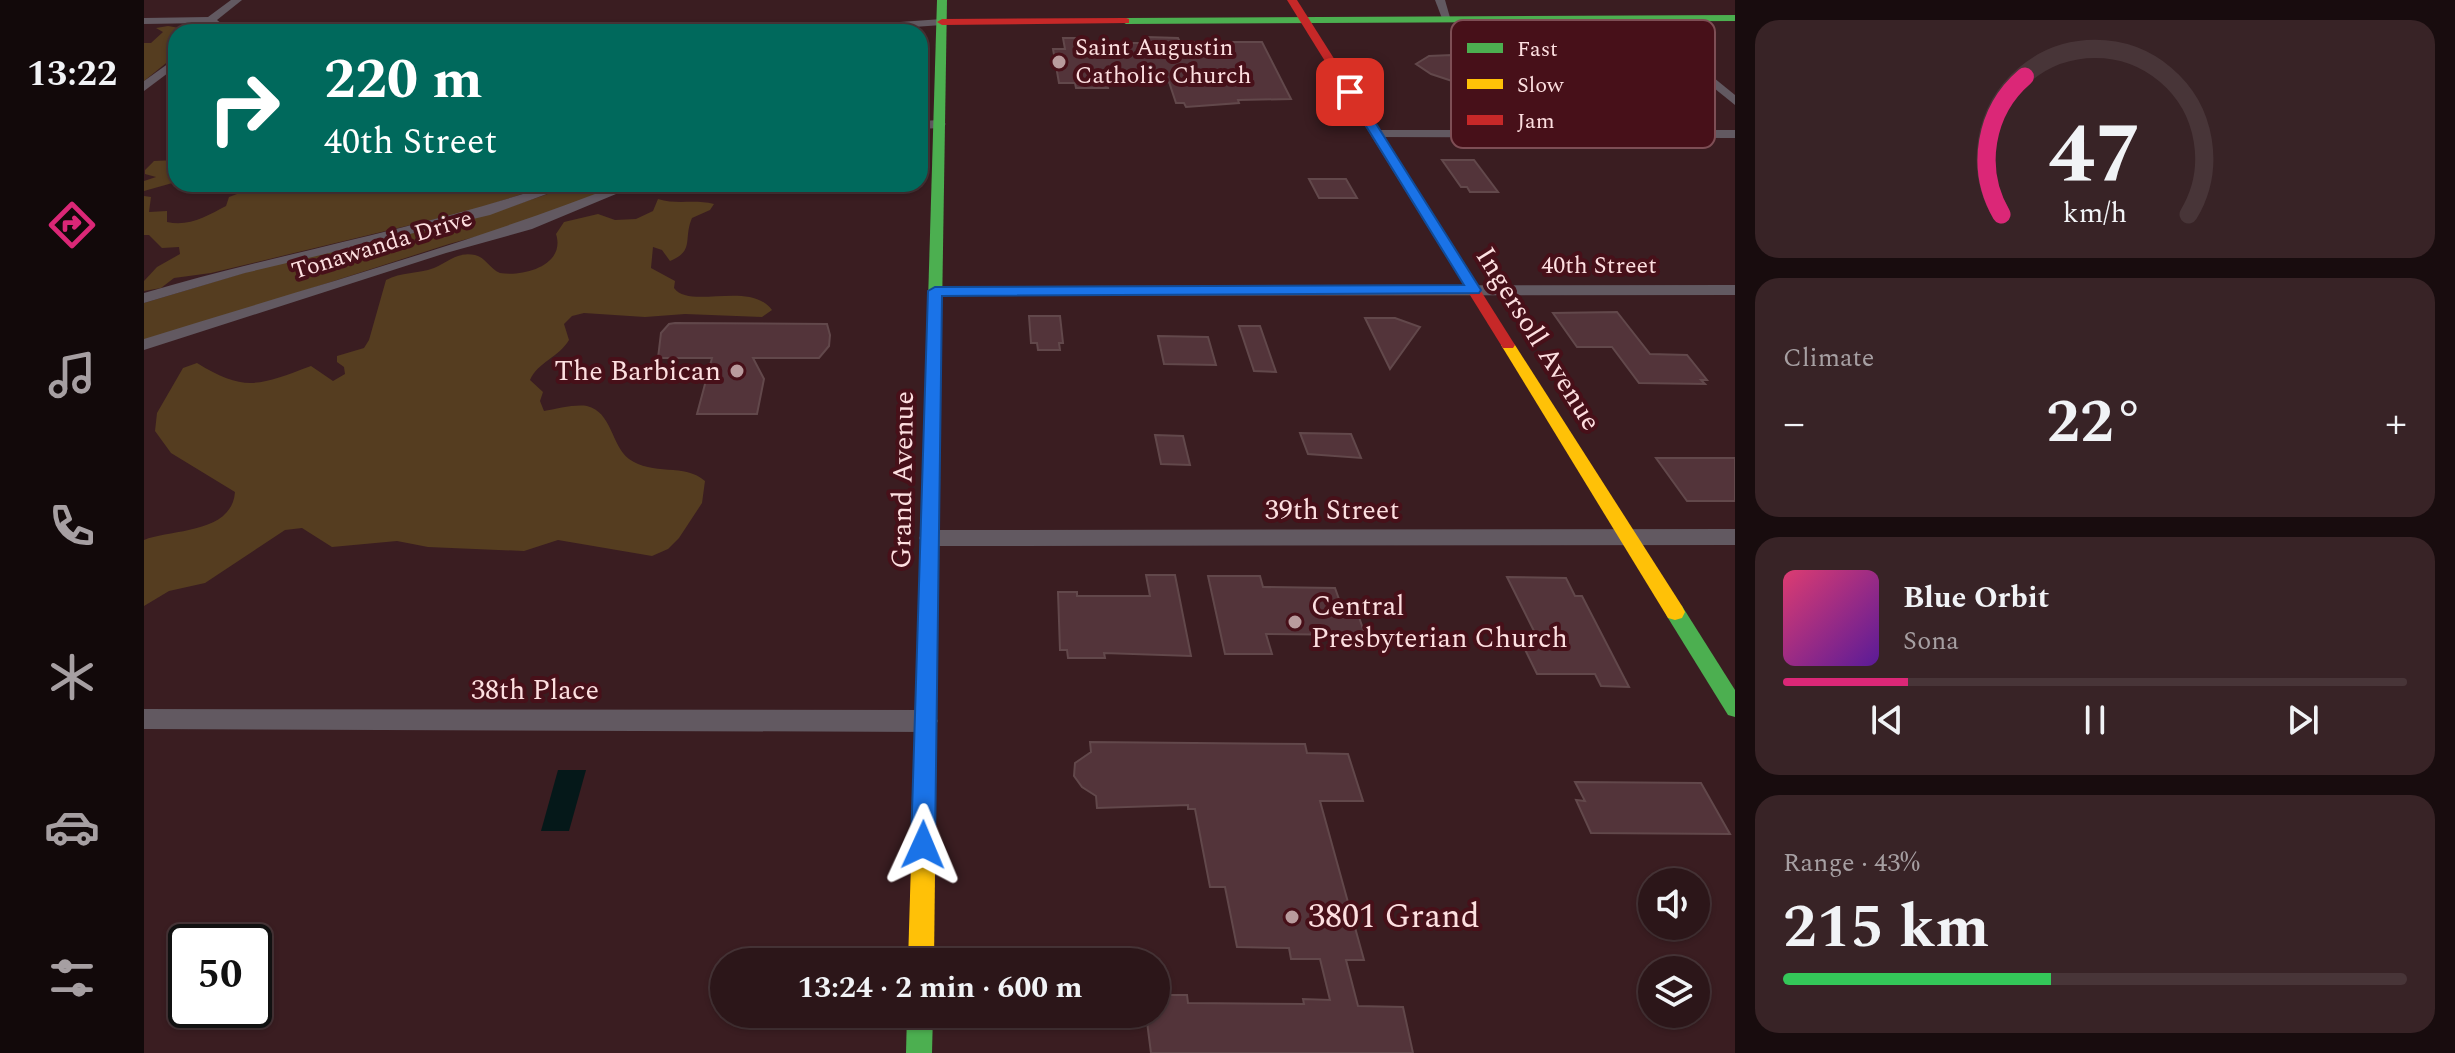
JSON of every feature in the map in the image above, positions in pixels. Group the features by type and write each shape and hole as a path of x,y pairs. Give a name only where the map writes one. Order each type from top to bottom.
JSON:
{"main road":[{"name":"Grand Avenue","path":"921,948 942,0"},
{"name":"Ingersoll Avenue","path":"1292,0 1735,708"},
{"path":"942,22 1735,18"},
{"path":"919,1053 920,1028"}],"street":[{"path":"216,24 237,0"},
{"path":"1440,0 1447,19"},
{"path":"144,21 186,24"},
{"path":"914,24 942,22"},
{"path":"144,87 168,68"},
{"path":"1715,85 1735,101"},
{"path":"928,125 940,124"},
{"path":"1376,133 1451,133"},
{"path":"1715,134 1735,134"},
{"name":"Tonawanda Drive","path":"144,298 241,269 485,212 544,192"},
{"name":"Tonawanda Drive","path":"144,345 441,250 527,226 613,192"},
{"name":"40th Street","path":"935,291 1735,290"},
{"name":"39th Street","path":"929,538 1735,537"},
{"name":"38th Place","path":"144,719 926,721"}],"shaded area":[{"path":"168,26 168,62 144,81 144,43 151,43 163,32 156,28"},
{"path":"168,160 168,184 144,191 144,181 156,177 145,174 154,161"},
{"path":"242,192 528,192 477,209 211,273 174,278 161,288 144,291 144,281 157,267 180,254 179,247 162,248 149,235 144,235 144,196 151,197 149,212 167,211 167,222 175,223 198,220 226,206 229,197"},
{"path":"554,192 602,192 526,223 449,244 144,342 144,303 260,268 498,211"},
{"path":"658,199 714,204 710,210 692,218 686,249 678,257 670,261 662,250 653,247 651,268 675,281 674,288 682,294 750,297 762,301 772,310 762,317 685,314 645,317 584,313 572,316 564,324 569,340 530,380 543,392 540,401 544,411 577,406 595,409 607,422 618,446 629,459 648,467 688,472 705,481 702,503 668,549 652,556 558,540 524,551 428,547 397,541 332,547 302,528 285,530 205,583 169,591 144,606 144,540 212,523 231,506 235,492 171,453 155,431 157,413 183,368 197,363 228,379 253,383 311,366 333,381 345,374 344,367 337,362 337,356 364,348 369,340 386,280 434,268 463,254 479,256 500,273 531,271 541,267 555,254 556,234 564,222 598,214 615,220 636,219 653,211"},
{"path":"558,770 586,770 569,831 541,831"}],"building":[{"path":"1146,37 1178,38 1180,42 1262,42 1291,99 1238,100 1239,103 1186,107 1184,103 1176,103 1169,82 1107,84 1108,88 1076,88 1075,83 1059,83 1053,49 1065,49 1063,38 1080,38 1081,43 1148,43"},
{"path":"1451,55 1451,81 1431,74 1416,64 1429,56"},
{"path":"1442,160 1474,160 1498,192 1470,192 1467,187 1461,187"},
{"path":"1309,179 1346,179 1357,198 1319,198"},
{"path":"1617,312 1650,354 1687,355 1707,380 1701,380 1705,384 1639,383 1612,347 1577,347 1553,313"},
{"path":"1029,316 1060,316 1063,343 1059,343 1060,350 1038,350 1037,343 1031,343"},
{"path":"1365,318 1395,318 1420,327 1390,369"},
{"name":"The Barbican","path":"669,324 827,324 829,346 819,358 753,358 764,379 757,414 697,414 712,358 658,358 661,333"},
{"path":"1239,326 1260,326 1276,372 1254,371"},
{"path":"1158,336 1208,337 1216,365 1164,364"},
{"path":"1300,433 1351,434 1361,458 1308,454"},
{"path":"1155,435 1183,436 1190,465 1161,464"},
{"path":"1656,458 1735,458 1735,501 1687,501"},
{"path":"1146,575 1175,575 1191,656 1104,653 1105,658 1068,658 1067,650 1060,650 1058,592 1077,592 1077,596 1150,596"},
{"path":"1208,576 1260,576 1263,587 1335,588 1340,602 1354,602 1365,635 1266,634 1272,654 1225,654"},
{"path":"1507,577 1566,578 1575,596 1582,596 1629,687 1601,686 1595,674 1537,674 1517,633 1535,633"},
{"name":"3801 Grand","path":"1090,742 1305,744 1307,753 1348,754 1363,801 1320,801 1364,960 1346,960 1358,1006 1403,1007 1413,1053 1151,1053 1148,1028 1170,1028 1170,995 1187,995 1188,1003 1304,1004 1303,999 1330,1000 1320,959 1291,959 1289,948 1237,947 1225,887 1210,887 1195,809 1188,809 1188,805 1097,808 1096,796 1082,787 1074,776 1075,763 1091,752"},
{"path":"1575,782 1701,783 1730,834 1591,833 1576,800 1585,801"}],"traffic: fast":[{"path":"932,435 942,0"},
{"path":"1126,21 1735,18"},
{"path":"1675,612 1735,708"},
{"path":"919,1053 920,1028"}],"traffic: slow":[{"path":"1508,345 1675,612"},
{"path":"921,948 932,435"}],"traffic: jam":[{"path":"1292,0 1508,345"},
{"path":"942,22 1126,21"}],"place":[{"name":"Saint Augustin Catholic Church","path":"1059,62"},
{"name":"The Barbican","path":"737,371"},
{"name":"Central Presbyterian Church","path":"1295,622"},
{"name":"3801 Grand","path":"1292,917"}],"route":[{"path":"923,845 935,291 1474,290 1350,92"}]}
